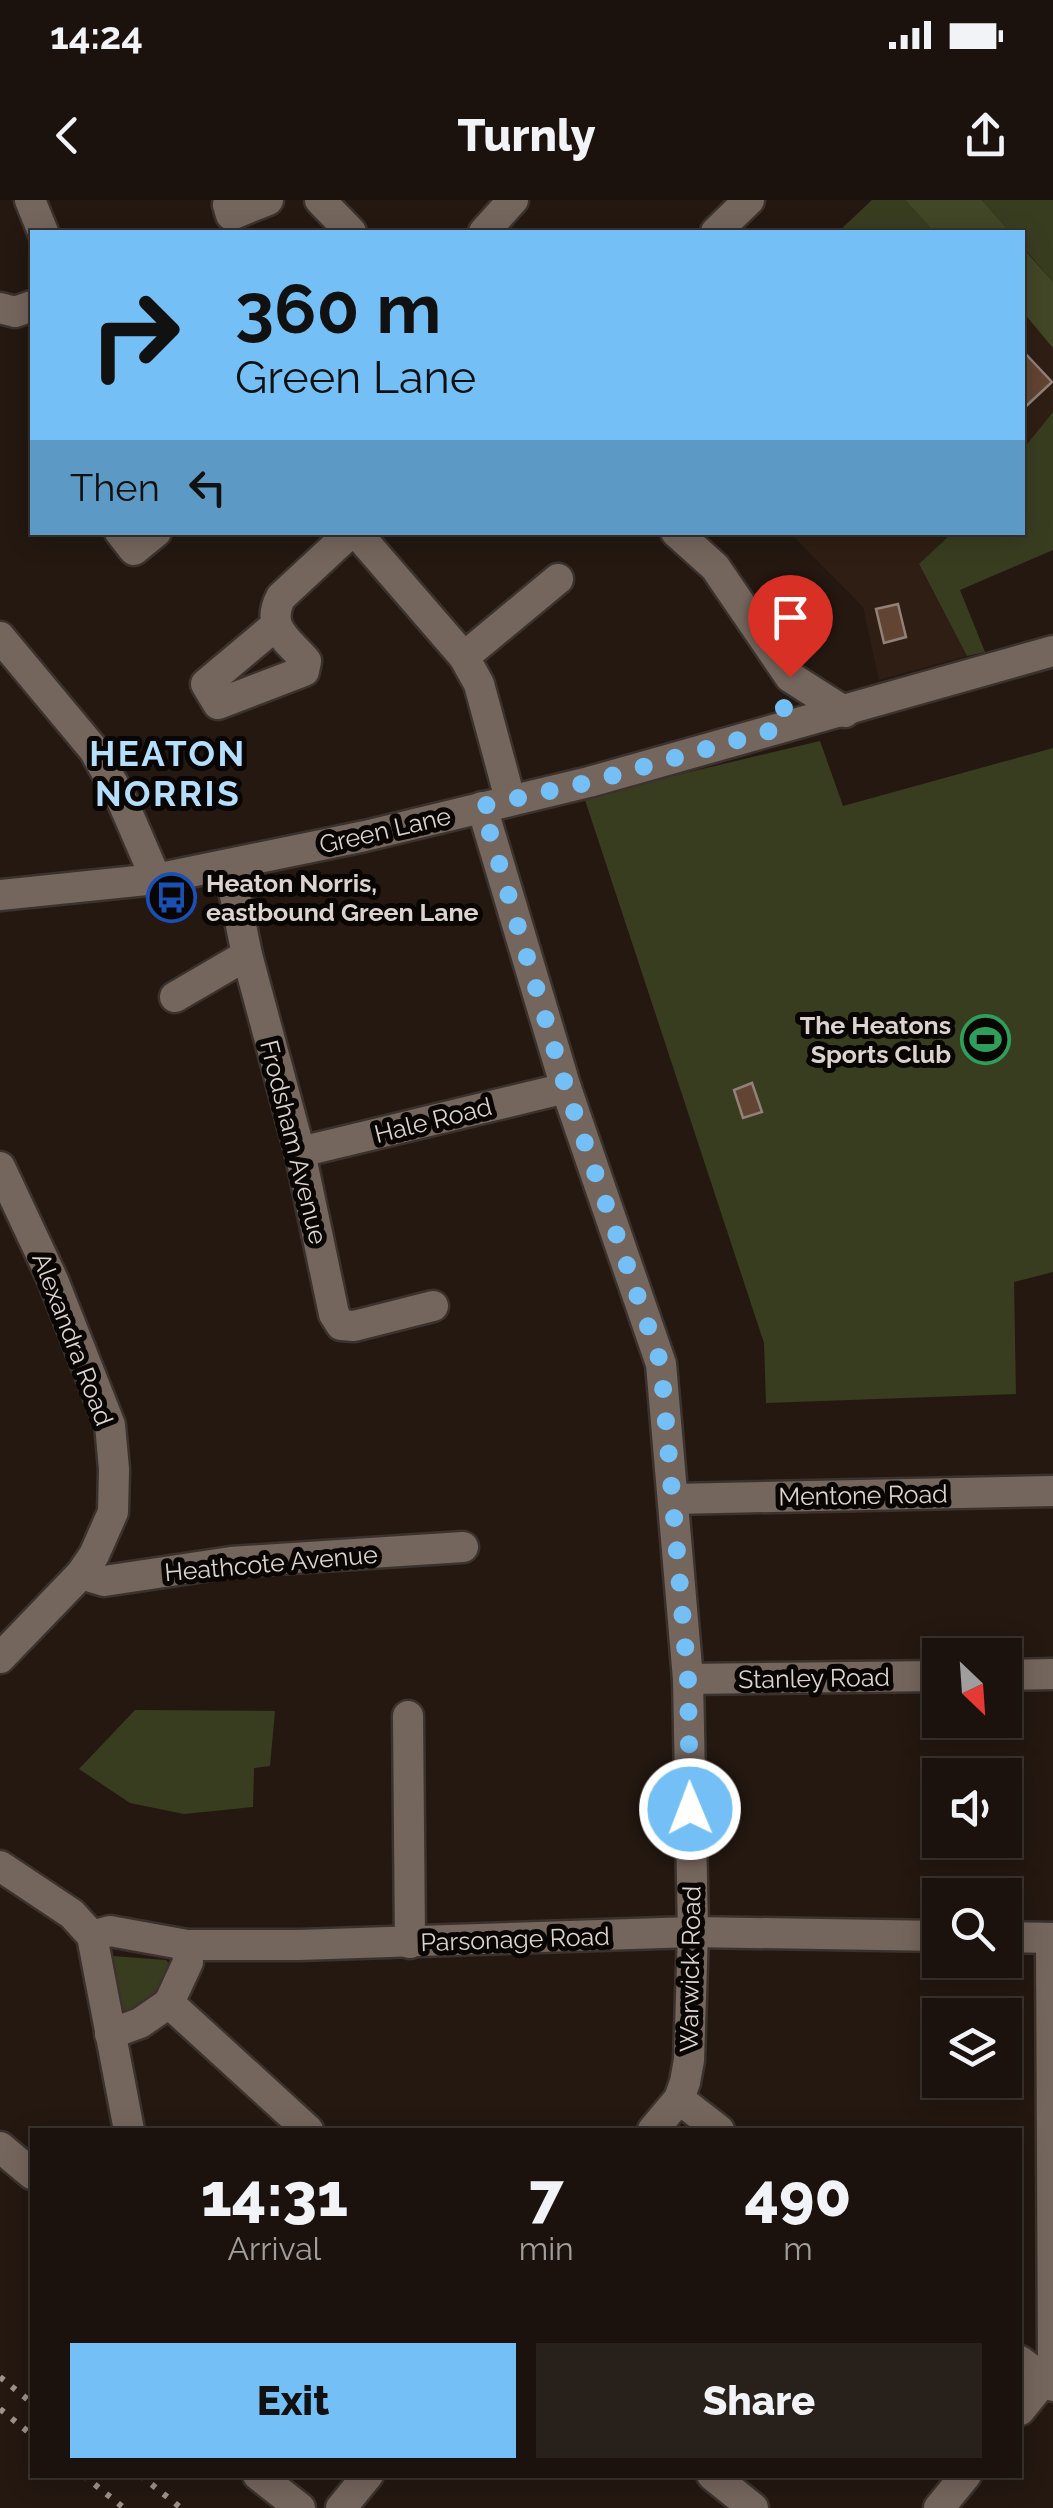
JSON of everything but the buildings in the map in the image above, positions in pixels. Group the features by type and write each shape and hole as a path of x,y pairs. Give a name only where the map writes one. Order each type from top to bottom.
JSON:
{"street":[{"path":"30,200 42,230"},
{"path":"232,200 228,204 231,215 268,200"},
{"path":"320,200 348,230"},
{"path":"718,230 750,200"},
{"path":"0,308 15,312 30,307"},
{"path":"275,626 274,611 281,597 351,535"},
{"name":"Warwick Road","path":"357,535 464,658 479,684 496,803 566,1088 661,1364 688,1680 692,1932 689,2060 679,2099 655,2128"},
{"path":"679,535 715,567 790,677 845,712"},
{"path":"464,658 558,579"},
{"path":"0,637 94,750 121,798 156,879"},
{"name":"Green Lane","path":"0,895 156,879 229,866 590,782 1053,651"},
{"path":"780,728 790,677"},
{"name":"Frodsham Avenue","path":"229,866 248,955 300,1152 334,1314 342,1325 354,1326 433,1306"},
{"path":"175,997 248,955"},
{"name":"Hale Road","path":"300,1152 566,1088"},
{"name":"Alexandra Road","path":"0,1658 81,1574 94,1555 113,1512 114,1469 110,1426 53,1280 1,1171"},
{"name":"Mentone Road","path":"673,1499 1053,1491"},
{"name":"Heathcote Avenue","path":"81,1574 104,1581 231,1562 463,1547"},
{"path":"1022,1675 1053,1674"},
{"name":"Stanley Road","path":"688,1680 922,1676"},
{"path":"408,1716 410,1942"},
{"path":"0,1866 72,1914 92,1936 129,2128"},
{"name":"Parsonage Road","path":"92,1936 110,1932 187,1944 410,1942 692,1932 922,1936"},
{"path":"1022,1938 1052,1938 1053,2368 1049,2383 1022,2408"},
{"path":"110,2034 140,2024 169,2003 188,1962 187,1944"},
{"path":"169,2003 306,2128"},
{"path":"679,2099 716,2128"},
{"path":"0,2147 30,2172"},
{"path":"1022,2363 1049,2383"},
{"path":"262,2478 300,2508"},
{"path":"341,2508 366,2478"},
{"path":"716,2478 753,2508"},
{"path":"939,2508 964,2478"}],"shaded area":[{"path":"1025,250 1053,282 1053,412 1025,447"},
{"path":"792,535 950,535 919,565 967,656 879,680 863,607"}],"green space":[{"path":"872,200 905,200 932,230 840,230"},
{"path":"905,200 982,200 1008,230 932,230"},
{"path":"982,200 1053,200 1053,282 1025,249 1025,230 1008,230"},
{"path":"1025,250 1053,282 1053,348 1025,314"},
{"path":"1053,412 1053,550 960,590 985,652 967,656 919,564 950,535 1025,535 1025,447"},
{"path":"820,741 843,806 1053,748 1053,1272 1014,1282 1016,1394 766,1403 764,1343 584,797"},
{"path":"135,1710 275,1711 270,1766 254,1768 253,1807 184,1814 130,1803 79,1769"},
{"path":"113,1956 166,1960 171,1966 164,1994 117,2018"}],"railway":[{"path":"0,2377 30,2401"},
{"path":"0,2409 30,2433"},
{"path":"87,2478 124,2508"},
{"path":"144,2478 181,2508"}],"place":[{"name":"Heaton Norris, eastbound Green Lane","path":"171,897"},
{"name":"The Heatons Sports Club","path":"986,1039"}],"district":[{"name":"HEATON NORRIS","path":"168,774"}],"route":[{"path":"690,1809 688,1680 661,1364 566,1088 482,806 590,782 780,728 790,677"}]}
